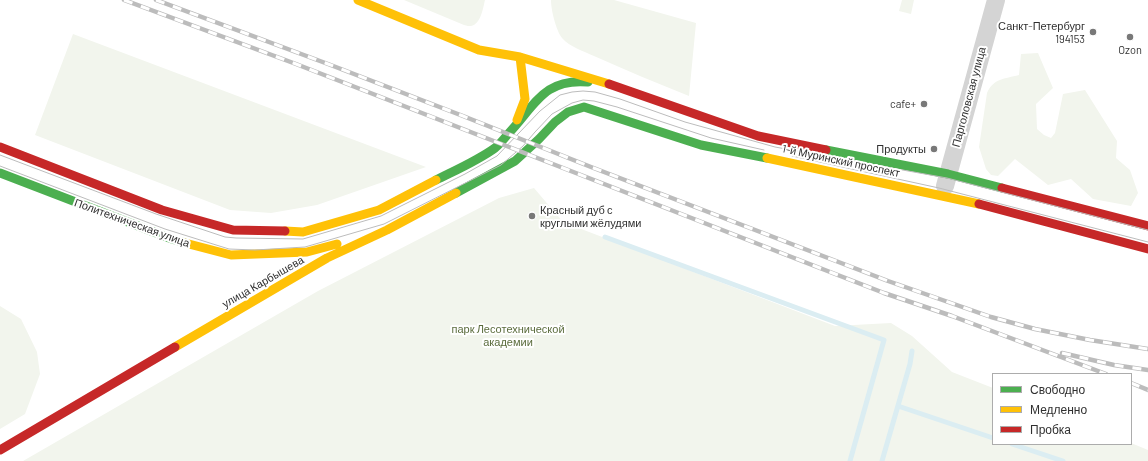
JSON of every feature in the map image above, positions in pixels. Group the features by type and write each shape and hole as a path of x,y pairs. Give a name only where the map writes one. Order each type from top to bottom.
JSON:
{"main road":[{"path":"358,0 479,50 498,63"},
{"name":"1-й Муринский проспект","path":"479,50 520,57 605,83 758,136 948,174 1148,226"},
{"path":"520,57 536,72"},
{"path":"514,128 525,99 520,57"},
{"path":"514,75 524,84"},
{"name":"1-й Муринский проспект","path":"514,128 549,85 576,81 605,83"},
{"path":"549,85 560,96"},
{"name":"1-й Муринский проспект","path":"572,103 701,146 943,195 1148,249"},
{"name":"улица Карбышева","path":"0,450 327,258 387,230 515,161 555,122 568,112 584,107"},
{"name":"Политехническая улица","path":"0,147 162,210 233,230 303,232 379,210 469,164 496,147 514,128"},
{"name":"Политехническая улица","path":"0,173 172,239 231,255 307,252 387,230"}],"street":[{"name":"Парголовская улица","path":"943,195 996,0"},
{"path":"379,210 387,230"}],"green space":[{"path":"404,0 485,0 477,22 474,25 467,26"},
{"path":"551,0 614,0 696,23 689,96 569,44 562,38 558,30 553,14"},
{"path":"902,0 914,0 911,14 899,11"},
{"path":"73,34 426,167 317,205 271,213 230,210 35,135"},
{"path":"1038,53 1053,88 1036,104 1037,129 1044,135 1051,138 1055,133 1063,94 1085,90 1117,141 1116,158 1130,170 1138,193 1131,206 1093,199 1071,179 1048,185 1015,159 998,176 991,175 986,169 979,147 987,93 996,82 1004,78 1019,75 1021,54"},
{"name":"парк Лесотехнической академии","path":"534,188 563,222 835,326 891,323 912,336 952,372 992,388 992,445 1132,445 1132,443 1148,450 1148,461 23,461 318,291 499,198"},
{"path":"0,306 21,319 37,352 40,374 25,414 0,429"}],"waterway":[{"path":"605,237 884,340 850,461"},
{"path":"882,461 910,364 912,351"},
{"path":"898,406 992,438"},
{"path":"1015,445 1063,461"}],"tram line":[{"path":"0,155 156,214 225,237 303,239 381,216 465,174 497,156 540,111 560,95 583,91 595,92 620,99 685,122 775,147 947,178 1148,230"},
{"path":"0,166 165,229 229,249 255,250 305,247 384,224 501,165 523,146 552,114 572,103 583,100 594,101 617,107 711,138 764,150"},
{"path":"792,156 939,188 1148,242"}],"railway":[{"path":"124,0 296,64 884,293 952,316 1103,373"},
{"path":"156,0 328,64 888,281 991,317 1035,329 1090,340 1148,349"},
{"path":"1062,353 1114,365 1148,370"},
{"path":"1132,383 1148,390"}],"traffic: fast":[{"path":"436,180 474,161 495,148 533,104 550,89 560,84 588,82"},
{"path":"456,193 515,161 555,122 568,112 584,107 701,145 767,158"},
{"path":"826,150 948,174 1002,188"},
{"path":"0,173 185,243"}],"traffic: slow":[{"path":"358,0 479,50 520,57 609,84"},
{"path":"517,120 525,99 520,57"},
{"path":"767,158 979,204"},
{"path":"285,231 303,232 379,210 436,180"},
{"path":"175,347 327,258 387,230 456,193"},
{"path":"185,243 231,255 307,252 337,244"}],"traffic: jam":[{"path":"609,84 758,136 826,150"},
{"path":"0,147 162,210 233,230 285,231"},
{"path":"1002,188 1148,226"},
{"path":"979,204 1148,249"},
{"path":"0,450 175,347"}],"place":[{"name":"Санкт-Петербург 194153","path":"1093,32"},
{"name":"Ozon","path":"1130,37"},
{"name":"cafe+","path":"924,104"},
{"name":"Продукты","path":"934,149"},
{"name":"Красный дуб с круглыми жёлудями","path":"532,216"}]}
